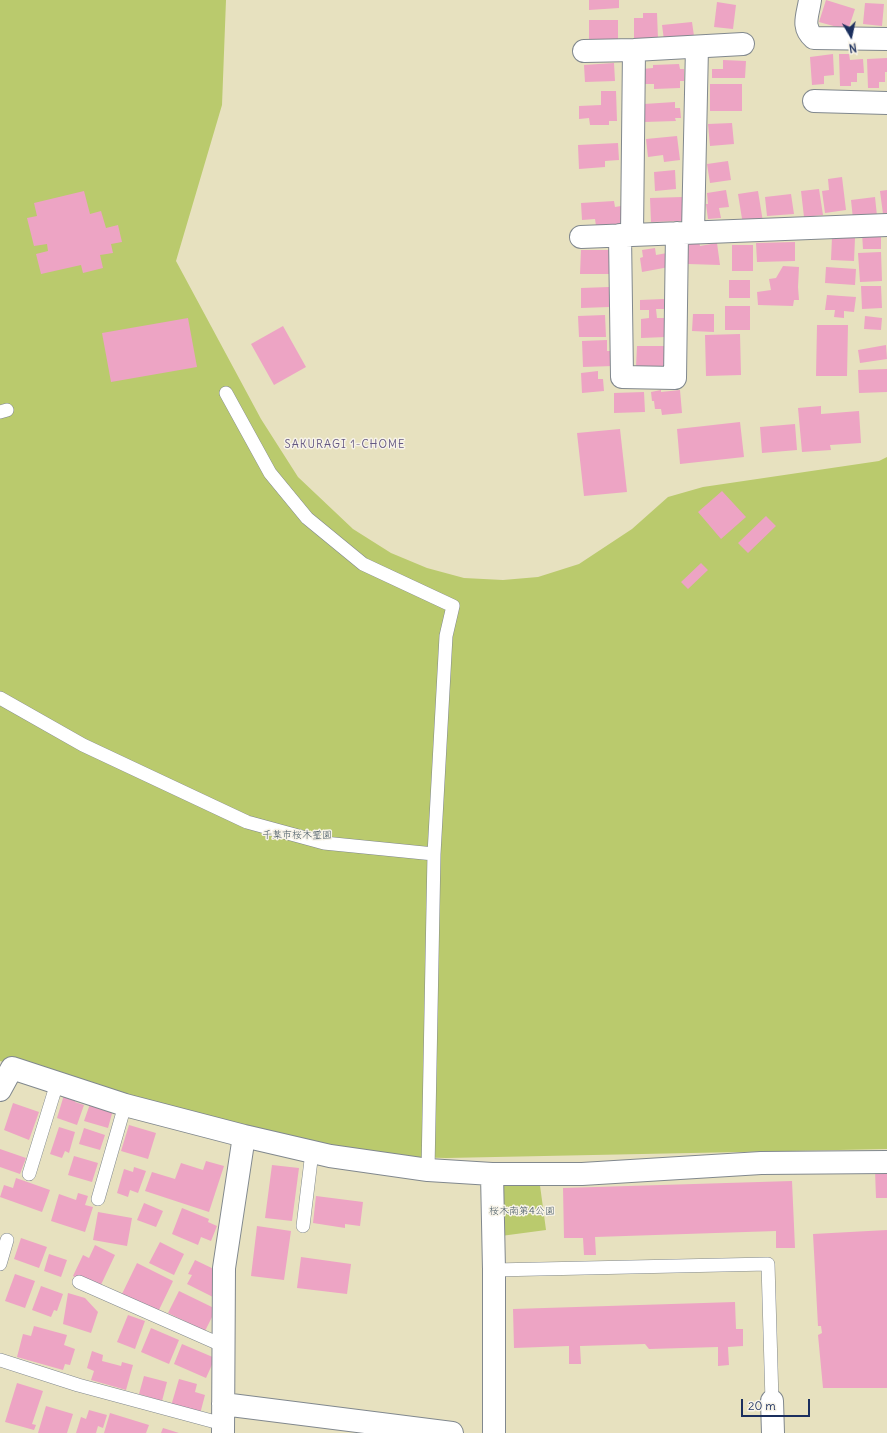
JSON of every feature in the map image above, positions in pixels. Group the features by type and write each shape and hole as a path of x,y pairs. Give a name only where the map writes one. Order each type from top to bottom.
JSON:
{"street":[{"path":"810,0 806,24 808,33 814,38 887,39"},
{"path":"584,51 634,50 743,44"},
{"path":"634,50 626,235 622,377 675,378 697,47"},
{"path":"814,101 887,103"},
{"path":"581,237 887,225"},
{"path":"0,1090 12,1068 125,1105 244,1136 330,1156 428,1170 492,1174 582,1174 760,1163 887,1162"},
{"path":"244,1136 224,1268 223,1420 452,1433"},
{"path":"492,1174 494,1270 494,1433"},
{"path":"772,1401 773,1433"}],"lane":[{"path":"226,393 270,473 308,518 363,564 453,606 446,636 434,854 428,1170"},
{"path":"0,698 83,745 247,822 324,843 434,854"},
{"path":"29,1174 57,1083"},
{"path":"98,1199 125,1105"},
{"path":"303,1226 312,1152"},
{"path":"0,1264 7,1240"},
{"path":"494,1270 768,1264 772,1401"},
{"path":"79,1282 224,1346"},
{"path":"0,1360 78,1384 223,1420"}],"green space":[{"name":"千葉市桜木霊園","path":"0,0 226,0 222,105 176,261 261,419 298,477 353,529 391,553 427,568 464,578 503,580 538,577 579,564 632,529 668,497 703,487 879,461 887,457 887,1149 446,1158 371,1156 124,1101 0,1061"},
{"name":"桜木南第4公園","path":"539,1178 546,1230 501,1236 499,1191 507,1182"}],"building":[{"path":"589,0 619,0 619,8 589,10"},
{"path":"826,0 855,9 848,30 819,22"},
{"path":"717,2 736,5 733,29 714,27"},
{"path":"865,3 884,4 882,26 863,24"},
{"path":"643,13 657,13 658,39 634,40 634,18 643,18"},
{"path":"589,20 618,20 618,42 589,43"},
{"path":"692,22 694,36 664,40 662,25"},
{"path":"833,54 834,75 824,76 824,84 812,85 810,57"},
{"path":"839,54 849,54 850,60 863,59 864,73 857,73 857,82 851,82 851,86 840,86"},
{"path":"887,58 885,82 879,82 879,88 868,88 867,59"},
{"path":"723,60 746,61 745,78 712,78 712,69 723,69"},
{"path":"614,63 615,81 585,82 584,65"},
{"path":"679,64 680,69 684,69 684,81 680,81 680,88 654,89 654,84 642,84 642,69 653,68 653,65"},
{"path":"710,84 742,84 742,111 710,111"},
{"path":"601,91 616,91 617,121 609,121 609,125 590,125 589,118 579,119 579,106 601,105"},
{"path":"675,102 675,108 680,108 681,118 675,118 676,121 644,122 644,104"},
{"path":"732,123 734,144 710,146 708,124"},
{"path":"677,136 680,160 664,162 663,155 648,157 646,139"},
{"path":"618,143 619,160 605,161 605,167 579,169 578,145"},
{"path":"728,161 731,180 710,183 707,164"},
{"path":"675,170 676,189 655,191 654,172"},
{"path":"842,177 846,210 825,213 822,191 829,190 828,179"},
{"path":"819,189 823,215 804,217 801,191"},
{"path":"726,190 729,207 719,208 721,218 708,219 706,204 708,204 707,193"},
{"path":"887,190 887,213 883,214 880,191"},
{"path":"84,191 90,214 101,211 106,228 118,225 122,242 111,244 113,253 100,255 103,268 83,273 81,265 41,274 36,254 48,251 47,244 34,246 27,218 37,216 34,203"},
{"path":"758,191 763,222 743,225 738,194"},
{"path":"791,194 794,214 767,216 765,197"},
{"path":"682,197 682,221 651,222 650,198"},
{"path":"875,197 877,216 853,219 851,200"},
{"path":"614,201 615,207 621,206 623,224 596,226 595,219 582,220 581,203"},
{"path":"881,232 881,249 863,249 862,233"},
{"path":"832,237 855,238 854,261 831,260"},
{"path":"699,241 700,246 717,243 720,265 688,264 685,244"},
{"path":"795,242 795,261 757,262 756,243"},
{"path":"732,245 753,245 753,271 732,271"},
{"path":"655,248 656,255 667,253 669,267 642,272 640,258 643,257 642,250"},
{"path":"581,250 614,250 614,274 580,274"},
{"path":"881,252 882,281 860,282 858,253"},
{"path":"783,266 799,267 799,300 794,300 793,306 758,305 757,292 771,290 769,279 776,278"},
{"path":"826,267 856,269 855,285 825,283"},
{"path":"729,280 750,280 750,298 729,298"},
{"path":"861,286 881,286 882,308 862,309"},
{"path":"609,287 609,307 581,308 581,288"},
{"path":"827,295 856,297 854,312 844,311 844,318 834,317 835,310 825,310"},
{"path":"664,299 664,309 656,309 657,318 665,318 666,337 641,338 641,319 649,318 649,310 640,310 640,300"},
{"path":"725,306 750,306 750,330 725,330"},
{"path":"693,314 714,314 714,332 692,331"},
{"path":"605,315 606,337 579,337 578,316"},
{"path":"865,316 882,318 881,330 864,329"},
{"path":"188,318 197,367 111,382 102,333"},
{"path":"817,325 848,325 847,376 816,376"},
{"path":"283,326 306,367 274,385 251,344"},
{"path":"740,334 741,375 706,376 705,335"},
{"path":"607,340 607,351 612,351 613,366 583,367 582,341"},
{"path":"886,345 887,359 860,363 858,350"},
{"path":"637,346 667,346 667,367 636,367"},
{"path":"887,369 887,392 859,393 858,370"},
{"path":"598,371 598,379 603,379 604,391 582,393 581,373"},
{"path":"661,390 661,392 680,390 682,413 662,415 661,409 655,409 651,392"},
{"path":"644,392 645,412 614,413 614,393"},
{"path":"821,406 821,414 859,411 861,443 830,445 831,450 802,452 798,408"},
{"path":"740,422 744,457 680,464 677,429"},
{"path":"795,424 797,450 762,453 760,427"},
{"path":"620,429 627,492 584,496 577,433"},
{"path":"722,491 746,517 721,539 698,512"},
{"path":"766,516 776,526 748,553 738,543"},
{"path":"701,563 708,570 688,589 681,582"},
{"path":"64,1095 76,1099 75,1102 84,1105 77,1125 57,1118"},
{"path":"13,1103 39,1112 29,1140 4,1130"},
{"path":"90,1104 113,1110 108,1128 84,1121"},
{"path":"129,1125 156,1133 148,1159 121,1151"},
{"path":"59,1127 75,1132 69,1153 65,1151 62,1158 50,1154"},
{"path":"84,1128 105,1135 100,1150 79,1144"},
{"path":"0,1149 26,1158 20,1174 0,1167"},
{"path":"74,1156 98,1163 92,1182 68,1175"},
{"path":"206,1161 224,1166 209,1212 145,1191 152,1172 175,1179 181,1163 203,1170"},
{"path":"272,1165 299,1168 292,1221 265,1218"},
{"path":"134,1167 146,1171 138,1193 130,1190 128,1197 117,1193 124,1169 133,1172"},
{"path":"875,1170 887,1170 887,1198 876,1198"},
{"path":"16,1178 50,1190 42,1212 0,1197 4,1185 13,1188"},
{"path":"792,1181 795,1248 776,1248 776,1231 595,1237 596,1255 584,1255 583,1238 564,1238 563,1188"},
{"path":"78,1193 88,1196 85,1205 93,1207 85,1232 51,1221 59,1194 76,1200"},
{"path":"316,1196 363,1202 360,1226 345,1224 345,1228 313,1223"},
{"path":"144,1203 163,1211 156,1227 137,1220"},
{"path":"182,1208 209,1219 208,1222 217,1226 211,1241 201,1237 198,1245 172,1234"},
{"path":"98,1212 132,1218 127,1246 93,1240"},
{"path":"257,1226 291,1231 284,1280 251,1276"},
{"path":"887,1230 887,1388 823,1388 818,1335 822,1333 821,1326 818,1326 813,1234"},
{"path":"21,1238 47,1247 39,1268 14,1259"},
{"path":"160,1242 184,1254 174,1275 149,1263"},
{"path":"95,1245 115,1255 99,1289 73,1276 83,1255 89,1258"},
{"path":"49,1254 67,1260 61,1277 44,1271"},
{"path":"301,1257 351,1264 347,1294 297,1288"},
{"path":"195,1260 218,1271 215,1298 187,1284 192,1275 188,1274"},
{"path":"137,1263 173,1281 157,1314 121,1296"},
{"path":"15,1274 35,1281 25,1308 5,1301"},
{"path":"41,1286 63,1294 57,1311 54,1310 51,1317 32,1310"},
{"path":"179,1291 216,1309 205,1331 168,1313"},
{"path":"68,1293 85,1298 98,1312 91,1333 63,1324"},
{"path":"735,1302 736,1329 743,1329 743,1346 728,1347 729,1365 718,1366 718,1347 649,1349 645,1344 580,1346 581,1364 569,1364 569,1346 514,1348 513,1309"},
{"path":"128,1315 145,1321 135,1349 117,1342"},
{"path":"34,1326 67,1335 64,1345 75,1349 70,1365 65,1364 63,1370 17,1357 23,1334 31,1336"},
{"path":"151,1328 179,1340 169,1364 141,1352"},
{"path":"182,1344 215,1358 206,1378 174,1364"},
{"path":"92,1351 103,1355 102,1361 121,1366 122,1362 133,1365 126,1390 91,1380 94,1371 87,1368"},
{"path":"144,1376 167,1382 162,1401 139,1394"},
{"path":"179,1379 197,1384 195,1392 205,1395 200,1414 171,1406"},
{"path":"17,1383 43,1391 32,1424 36,1425 34,1430 5,1422"},
{"path":"46,1406 73,1414 67,1433 38,1433"},
{"path":"89,1410 107,1415 103,1428 98,1426 96,1433 76,1433 81,1417 86,1419"},
{"path":"110,1413 149,1425 146,1433 104,1433"},
{"path":"163,1428 179,1433 161,1433"}],"district":[{"name":"SAKURAGI 1-CHOME","path":"345,445"}]}
